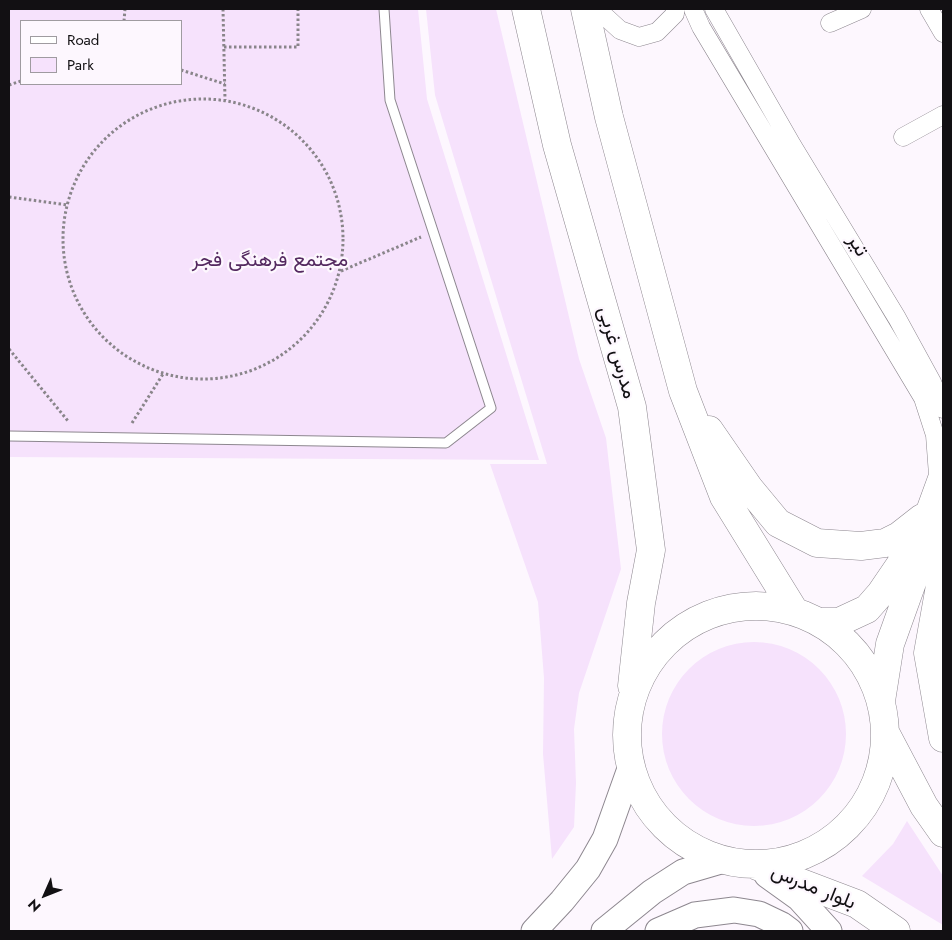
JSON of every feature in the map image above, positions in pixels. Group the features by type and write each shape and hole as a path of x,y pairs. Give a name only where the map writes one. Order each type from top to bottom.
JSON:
{"highway":[{"name":"مدرس غربی","path":"526,9 557,145 632,407 651,550 640,603 631,703"},
{"path":"585,9 609,117 683,391 724,497 795,612"},
{"path":"683,391 749,488 778,523 817,543 861,546 884,543 899,536 922,518"},
{"path":"881,701 890,644 943,496"},
{"path":"819,622 839,622 867,609 881,594 911,550 922,518"},
{"path":"943,534 940,586 928,653 943,738"},
{"path":"765,606 795,612 819,622 846,643 867,670 881,701 886,734 882,768 868,800 847,828 819,848 787,861 753,864 724,860 692,847 665,826 644,798 631,766 627,735 631,703 641,675 658,650 680,630 706,616 735,607 765,606"},
{"path":"886,734 924,806 943,833"},
{"name":"بلوار مدرس","path":"753,864 857,904 896,931"}],"main road":[{"path":"534,931 588,869 605,838 631,766"},
{"path":"604,931 652,892 683,872 724,860"},
{"path":"753,864 799,898 829,931"},
{"path":"658,931 695,915 734,910 759,914 790,931"}],"street":[{"path":"597,9 620,30 639,37 658,32 674,14 675,9"},
{"name":"تیر","path":"693,9 701,27 923,398 935,435 938,475 922,518"},
{"name":"تیر","path":"714,9 792,145 897,318 932,382 943,409"},
{"path":"830,23 862,9"},
{"path":"929,9 943,33"},
{"path":"903,137 943,114"}],"lane":[{"path":"9,436 446,443 492,408 390,100 384,9"}],"path":[{"path":"223,9 225,100"},
{"path":"224,47 298,47 298,9"},
{"path":"182,70 225,84"},
{"path":"187,99 225,100 262,111 294,132 320,160 337,195 344,233 341,271 328,307 305,338 275,361 239,376 201,380 163,374 128,358 99,333 77,301 65,265 63,226 68,205 71,189 90,155 117,128 150,108 187,99"},
{"path":"9,197 68,205"},
{"path":"341,271 434,232"},
{"path":"9,349 82,437"},
{"path":"122,438 163,374"}],"green space":[{"name":"مجتمع فرهنگی فجر","path":"9,9 418,9 427,99 539,460 9,457"},
{"path":"426,9 496,9 579,359 606,438 621,569 579,693 574,729 576,783 574,827 552,859 543,754 544,678 538,602 490,464 547,464 435,95"},
{"path":"754,642 772,644 789,649 819,669 839,699 844,716 846,734 844,752 839,769 819,799 789,819 772,824 754,826 736,824 719,819 689,799 669,769 664,752 662,734 664,716 669,699 689,669 719,649 736,644"},
{"path":"907,821 943,876 943,925 862,876 893,844"}]}
